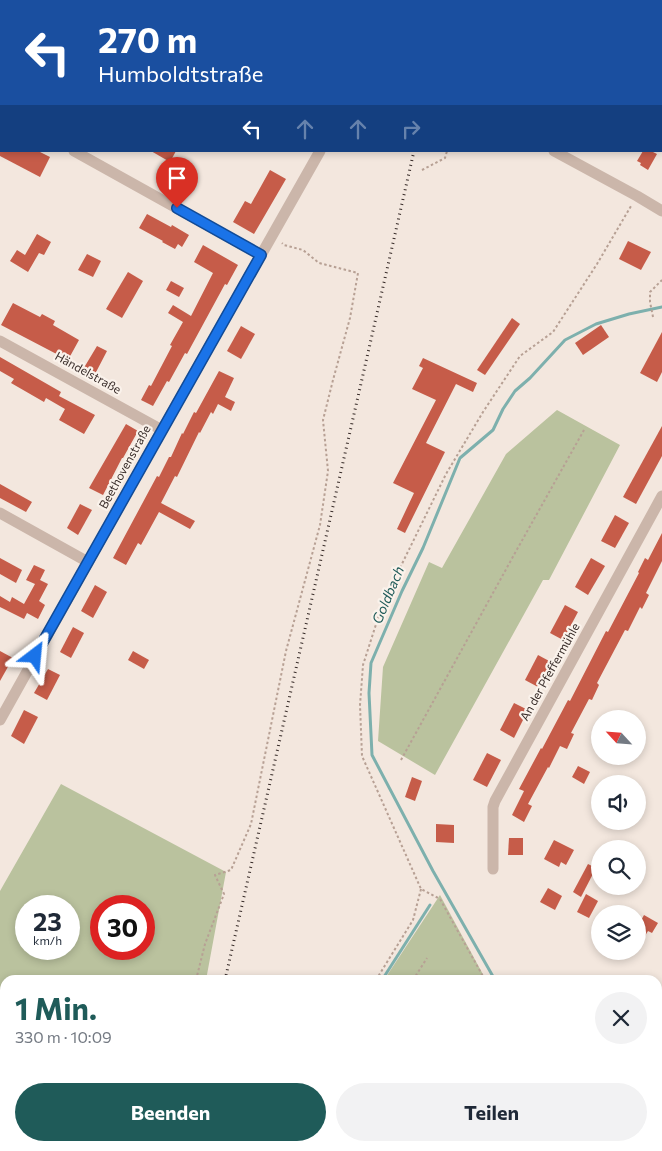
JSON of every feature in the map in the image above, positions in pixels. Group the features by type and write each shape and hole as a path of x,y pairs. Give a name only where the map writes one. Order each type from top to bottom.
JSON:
{"street":[{"path":"76,152 261,255"},
{"name":"Beethovenstraße","path":"0,720 319,152"},
{"path":"556,152 662,210"},
{"name":"Händelstraße","path":"0,340 162,430"},
{"name":"An der Pfeffermühle","path":"493,869 493,807 495,801 662,496"},
{"path":"0,513 88,562"}],"path":[{"path":"422,170 445,158 447,152"},
{"path":"482,975 440,900 421,889 362,756 360,706 363,664 379,615 446,474 520,356 553,332 597,264 637,196"},
{"path":"197,975 205,944 224,894 215,875 231,870 251,824 286,651 320,525 328,471 324,420 332,380 350,318 358,273 319,263 303,250 284,245 273,234"},
{"path":"653,317 650,292 662,280"},
{"path":"401,760 584,430"},
{"path":"379,975 413,920 421,889"},
{"path":"416,975 427,958"}],"green space":[{"path":"557,410 620,445 549,580 543,580 435,775 378,741 383,667 429,562 442,568 506,454"},
{"path":"61,784 226,872 207,975 0,975 0,891"},
{"path":"440,895 483,975 387,975"}],"building":[{"path":"0,152 40,152 50,157 40,177 0,156"},
{"path":"153,152 175,152 170,162"},
{"path":"642,152 657,154 648,170 637,161"},
{"path":"270,170 286,179 254,234 233,222 245,201 251,204"},
{"path":"147,214 189,235 182,247 178,244 175,249 139,228"},
{"path":"37,234 51,242 44,255 39,253 28,272 10,261 17,250 25,255"},
{"path":"628,241 651,252 641,270 619,259"},
{"path":"203,245 238,265 227,285 225,284 187,354 185,353 153,406 141,400 149,385 151,386 183,322 168,313 173,305 191,316 213,273 194,262"},
{"path":"87,254 101,261 93,277 78,270"},
{"path":"128,272 143,281 122,318 106,309"},
{"path":"171,281 184,288 179,297 166,290"},
{"path":"13,303 40,317 42,314 55,321 53,325 79,340 68,360 1,325"},
{"path":"512,318 520,324 485,375 477,370"},
{"path":"601,325 609,337 583,355 575,343"},
{"path":"241,326 255,334 241,359 227,351"},
{"path":"662,332 662,372 657,382 640,373"},
{"path":"97,346 107,351 94,376 86,371 82,371"},
{"path":"0,357 61,392 59,396 95,415 84,434 59,420 65,409 46,398 44,402 11,383 14,379 0,371"},
{"path":"423,358 477,383 473,392 456,384 426,443 445,452 405,533 397,529 414,493 393,483 436,400 412,389 423,368 419,366"},
{"path":"219,371 234,378 225,397 235,402 231,411 218,404 213,414 211,412 177,477 175,476 161,503 195,521 190,529 159,512 141,545 138,543 126,565 113,558 157,476 159,477 169,457 171,457 182,433 194,412 196,413"},
{"path":"126,424 138,431 103,495 89,488"},
{"path":"662,426 662,456 636,504 623,497"},
{"path":"0,484 32,502 26,512 0,498"},
{"path":"80,504 92,510 78,535 67,528"},
{"path":"615,515 629,523 615,548 601,541"},
{"path":"662,533 662,561 646,593 649,595 642,609 640,607 628,631 625,630 597,683 599,685 592,700 589,699 571,733 574,734 567,749 560,746 548,767 528,804 532,806 524,822 512,815 524,791 519,789 568,700 570,701 606,631 608,632 645,558 648,560"},
{"path":"0,558 22,570 16,583 0,574"},
{"path":"591,558 605,566 588,595 575,587"},
{"path":"34,565 45,570 40,580 48,584 39,601 45,605 38,619 27,613 24,619 0,607 0,596 10,602 12,597 24,604 35,584 26,580"},
{"path":"95,585 107,592 93,618 81,611"},
{"path":"565,605 578,612 563,640 550,633"},
{"path":"73,627 84,633 71,658 60,652"},
{"path":"0,651 13,658 0,681"},
{"path":"133,651 149,660 144,669 128,660"},
{"path":"538,655 551,662 538,687 525,680"},
{"path":"48,669 60,675 47,700 34,693"},
{"path":"514,703 528,710 514,738 500,730"},
{"path":"24,710 38,717 24,744 11,736"},
{"path":"487,753 501,760 487,787 473,780"},
{"path":"578,766 590,772 584,784 572,777"},
{"path":"412,777 422,781 415,801 405,797"},
{"path":"436,824 454,825 454,843 436,842"},
{"path":"509,838 523,838 523,855 508,855"},
{"path":"554,840 574,850 566,865 561,862 559,867 544,859"},
{"path":"588,864 591,866 591,878 581,897 573,892"},
{"path":"548,888 562,896 555,910 540,902"},
{"path":"586,894 598,901 596,905 591,905 589,918 577,912"},
{"path":"646,916 658,923 652,933 648,931 646,934"}],"waterway":[{"name":"Goldbach","path":"492,975 433,871 372,755 369,693 371,663 423,548 460,458 493,430 503,409 515,391 530,378 565,340 596,324 662,307"},
{"path":"385,975 430,905"}],"railway":[{"path":"226,975 414,152"}],"route":[{"path":"35,656 261,255 177,208"}]}
